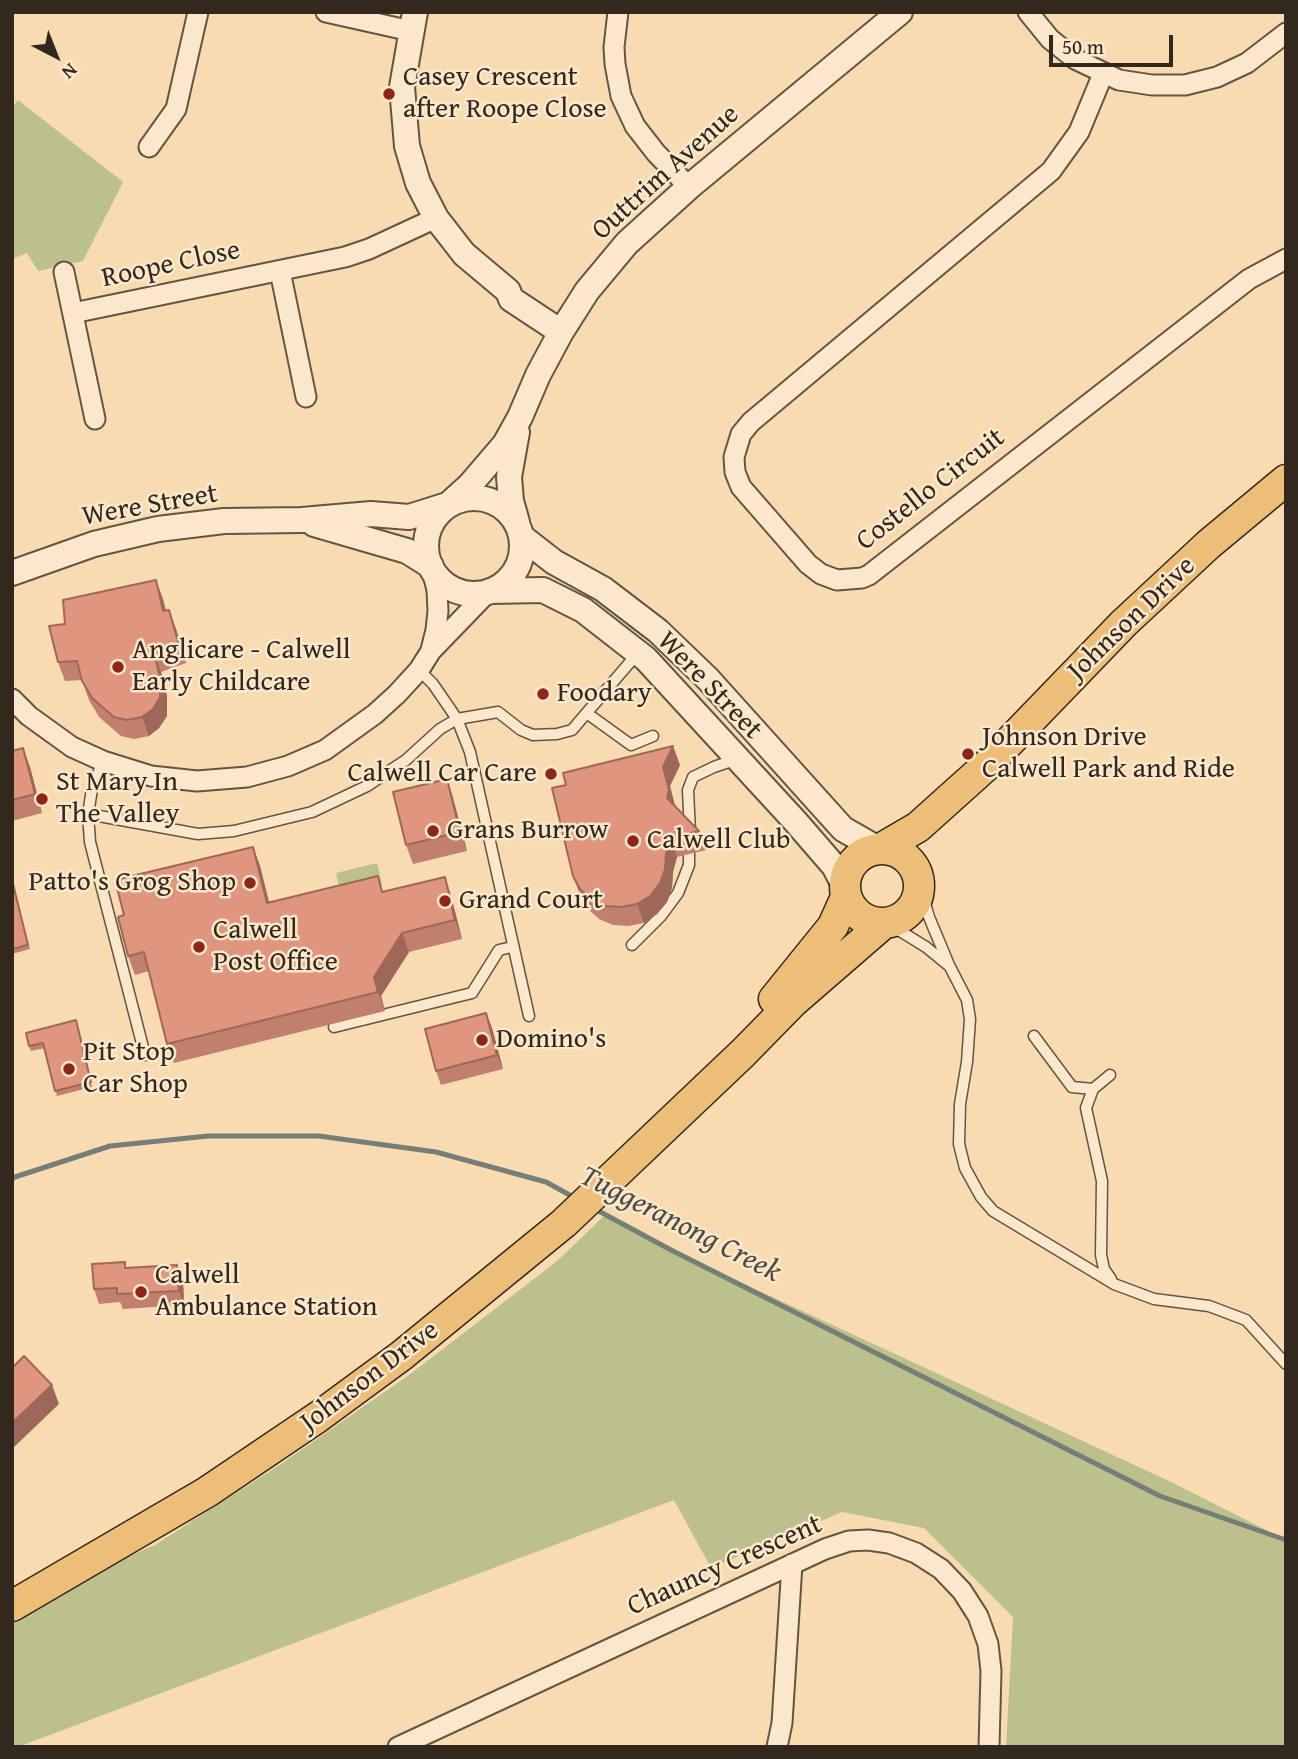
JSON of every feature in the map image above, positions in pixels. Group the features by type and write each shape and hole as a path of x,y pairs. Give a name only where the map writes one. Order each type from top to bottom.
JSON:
{"main road":[{"name":"Johnson Drive","path":"880,849 918,827 986,766 1124,623 1209,544 1286,480"},
{"name":"Johnson Drive","path":"920,884 928,846 986,766"},
{"path":"880,849 904,855 916,870 920,884 918,898 908,914 885,923 864,918 856,913 846,892 850,867 856,859 880,849"},
{"name":"Johnson Drive","path":"692,1101 833,926 846,892"},
{"name":"Johnson Drive","path":"12,1606 196,1499 318,1417 401,1356 564,1223 793,1002 885,923"}],"street":[{"path":"149,147 176,109 198,12"},
{"path":"327,12 413,22 402,87 403,126 418,183 436,218 464,254 508,290 511,299 565,325"},
{"path":"618,12 614,47 621,96 635,126 656,153 689,187"},
{"name":"Outtrim Avenue","path":"448,505 469,486 505,444 565,325 587,291 627,243 689,187 900,12"},
{"path":"1028,12 1050,39 1075,59 1119,80 1152,85 1185,85 1217,77 1247,63 1286,33"},
{"name":"Costello Circuit","path":"1103,74 1079,132 1051,170 751,422 741,434 734,457 735,472 741,487 808,564 821,574 837,580 869,575 1249,279 1286,259"},
{"name":"Roope Close","path":"73,313 281,271 369,249 436,218"},
{"name":"Roope Close","path":"281,271 306,397"},
{"name":"Roope Close","path":"64,272 95,419"},
{"name":"Outtrim Avenue","path":"519,530 511,501 509,477 520,418"},
{"path":"12,699 29,716 72,747 103,761 151,776 197,781 247,777 288,766 325,750 375,714 419,670 431,651 489,592 506,583 513,575 522,555 519,530 510,513 492,500 470,497 448,505 440,511 429,529 426,550 437,590 438,611 431,651"},
{"name":"Were Street","path":"12,573 83,547 158,529 224,521 302,520 370,514 409,517 448,505"},
{"name":"Were Street","path":"302,520 403,549 431,568"},
{"name":"Were Street","path":"519,530 554,562 603,589 658,631 708,679 843,829 880,849"},
{"path":"431,568 446,585 455,590 466,593 489,592"},
{"name":"Were Street","path":"489,592 542,590 583,610 638,653 682,696 834,866 846,892"},
{"name":"Chauncy Crescent","path":"398,1747 825,1549 849,1541 876,1540 916,1553 941,1569 968,1599 978,1616 988,1644 991,1671 989,1747"},
{"path":"777,1747 782,1723 792,1564"}],"lane":[{"path":"88,814 198,834 234,831 312,812 367,786 406,760 440,729 457,719 498,712 533,736 564,733 578,726 638,653"},
{"path":"419,670 439,691 457,719 470,752 528,1016"},
{"path":"587,714 631,745 653,736"},
{"path":"690,833 688,790 693,777 714,766 738,759"},
{"path":"103,761 92,789 88,814 90,842 145,1055"},
{"path":"632,945 661,916 678,893 689,865 689,854"},
{"path":"920,884 929,917 967,1000 970,1019 959,1144 965,1168 981,1196 993,1210 1115,1284 1154,1299 1209,1306 1246,1320 1282,1356 1286,1364"},
{"path":"885,923 926,947 949,965"},
{"path":"334,1027 472,993 499,950 512,947"},
{"path":"1034,1036 1086,1108 1102,1181 1101,1255 1104,1269 1115,1284"},
{"path":"1086,1108 1093,1089 1110,1075"},
{"path":"1072,1087 1093,1089"}],"green space":[{"path":"18,100 123,182 83,261 38,271 27,253 12,259 12,107"},
{"path":"377,863 382,885 341,895 336,873"},
{"path":"606,1214 671,1250 1169,1481 1286,1540 1286,1747 1006,1747 1013,1617 924,1528 842,1512 711,1568 674,1500 12,1747 12,1606 155,1545 281,1464 409,1375 556,1262"}],"building":[{"name":"Anglicare - Calwell Early Childcare","path":"156,580 163,611 169,610 179,645 154,653 160,677 160,697 153,709 142,717 127,720 114,717 92,698 82,681 77,661 58,662 49,626 65,624 63,600"},
{"name":"Calwell Club","path":"673,746 663,767 669,790 667,798 699,831 670,838 665,869 660,883 650,896 637,904 622,907 606,906 592,900 580,889 573,876 552,788 566,785 563,773"},
{"path":"23,748 35,794 12,800 12,751"},
{"name":"Grans Burrow","path":"447,779 460,832 406,845 393,792"},
{"path":"253,847 267,903 378,876 382,892 445,877 455,920 402,933 374,977 378,992 167,1044 144,952 128,956 118,917 124,915 115,880"},
{"path":"12,880 28,945 12,949"},
{"path":"486,1013 497,1055 436,1071 425,1029"},
{"name":"Pit Stop Car Shop","path":"76,1020 91,1082 55,1091 43,1043 29,1046 26,1033"},
{"path":"125,1262 125,1268 177,1265 179,1291 117,1294 117,1288 94,1289 92,1264"},
{"path":"24,1356 52,1385 12,1423 12,1368"}],"waterway":[{"name":"Tuggeranong Creek","path":"12,1178 110,1146 208,1136 319,1136 436,1152 546,1182 575,1198"},
{"name":"Tuggeranong Creek","path":"593,1208 671,1250 1160,1496 1286,1540"}],"place":[{"name":"Casey Crescent after Roope Close","path":"389,94"},
{"name":"Anglicare - Calwell Early Childcare","path":"118,667"},
{"name":"Foodary","path":"543,694"},
{"name":"Johnson Drive Calwell Park and Ride","path":"968,754"},
{"name":"Calwell Car Care","path":"551,774"},
{"name":"St Mary In The Valley","path":"42,799"},
{"name":"Grans Burrow","path":"433,831"},
{"name":"Calwell Club","path":"633,841"},
{"name":"Patto's Grog Shop","path":"250,883"},
{"name":"Grand Court","path":"445,901"},
{"name":"Calwell Post Office","path":"199,947"},
{"name":"Domino's","path":"482,1040"},
{"name":"Pit Stop Car Shop","path":"69,1069"},
{"name":"Calwell Ambulance Station","path":"141,1292"}]}
